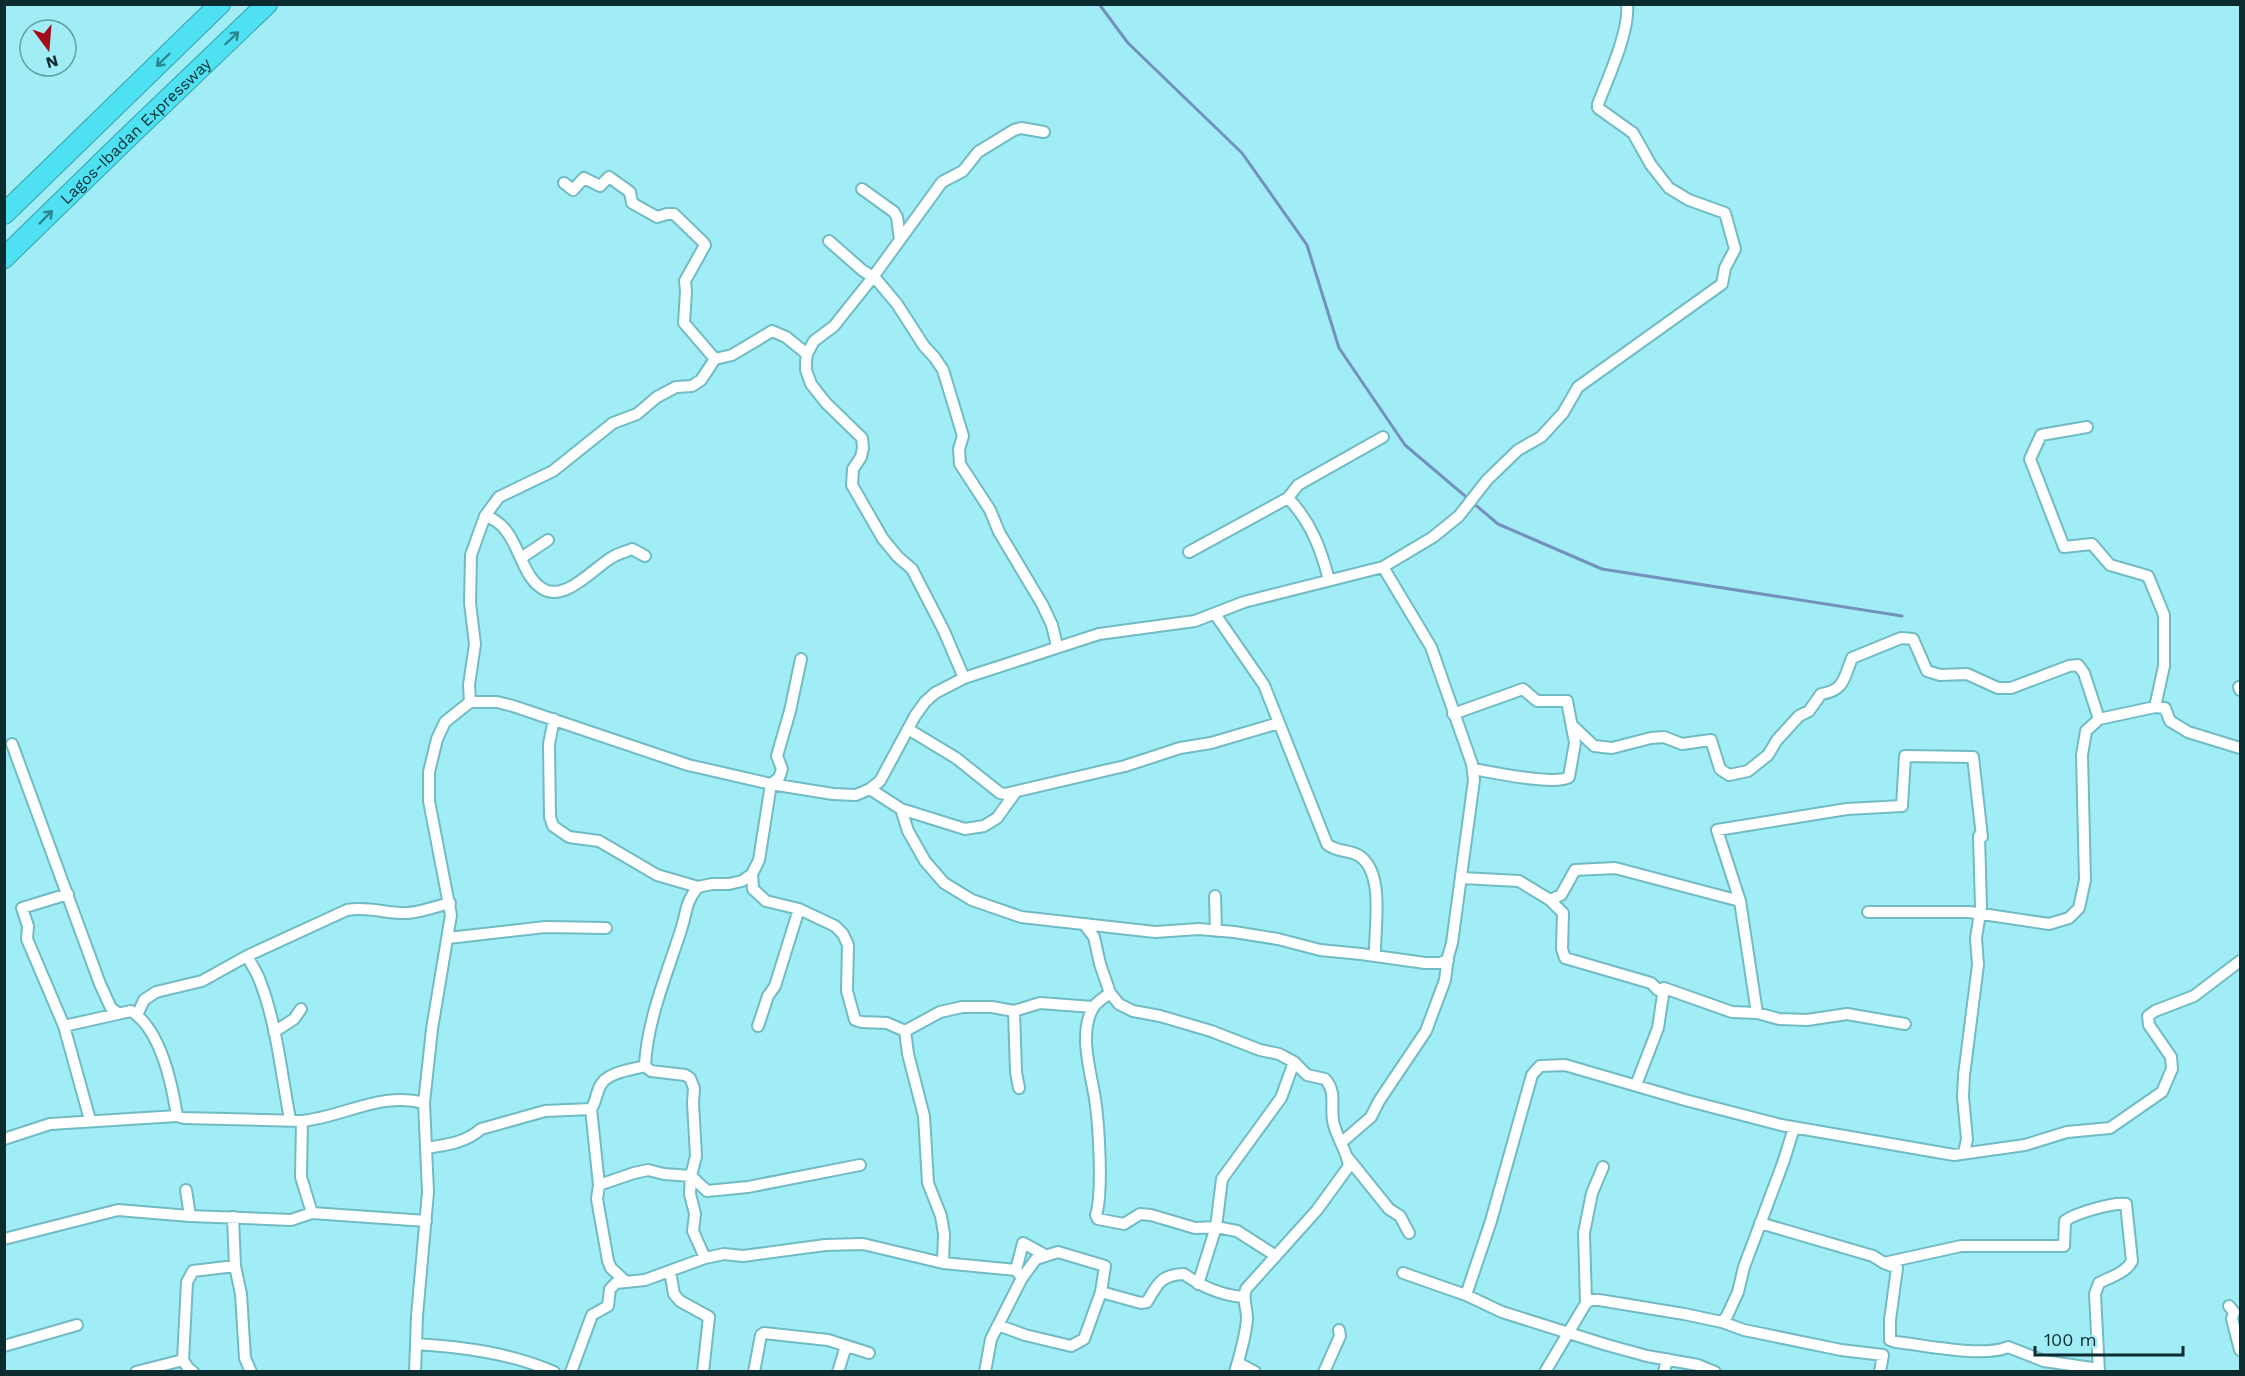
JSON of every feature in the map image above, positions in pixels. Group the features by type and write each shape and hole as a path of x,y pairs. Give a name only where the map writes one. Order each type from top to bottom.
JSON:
{"highway":[{"name":"Lagos-Ibadan Expressway","path":"4,214 220,4"},
{"name":"Lagos-Ibadan Expressway","path":"4,258 267,4"}],"street":[{"path":"415,1371 428,1192 424,1103 432,1029 451,915 429,801 429,772 437,739 446,723 470,702 497,702 688,765 771,784 833,794 856,795 870,789 880,781 925,702 935,693 964,678 1099,634 1195,621 1244,602 1383,567 1433,537 1459,516 1487,480 1518,450 1541,437 1563,412 1578,387 1722,284 1725,268 1735,249 1725,213 1689,200 1669,188 1651,165 1633,133 1598,108 1628,15 1627,4"},
{"path":"964,678 944,631 912,569 883,539 852,485 853,469 861,457 863,448 862,438 826,403 811,384 806,370 807,354 814,341 834,326 873,277 942,182 963,171 978,152 1014,130 1021,128 1044,132"},
{"path":"564,183 573,190 584,178 600,186 609,177 630,192 632,203 657,218 674,214 703,242 704,247 685,281 684,323 715,359"},
{"path":"862,189 894,212 897,217 900,240"},
{"path":"829,241 873,277 897,304 924,346 943,370 963,436 959,449 960,464 990,510 999,532 1042,604 1052,625 1057,646"},
{"path":"470,702 469,685 475,644 470,603 471,555 485,516 498,497 553,471 614,423 637,414 657,397 676,387 692,386 701,380 715,359 732,355 772,332 786,337 807,354"},
{"path":"2087,427 2042,435 2030,459 2064,547 2092,544 2110,564 2148,576 2164,615 2164,666 2155,707"},
{"path":"1189,552 1288,498 1298,484 1383,437"},
{"path":"1288,498 1305,518 1316,537 1329,580"},
{"path":"485,516 494,519 505,528 536,583 545,591 559,592 582,580 612,557 632,549 645,556"},
{"path":"521,558 548,540"},
{"path":"1342,1142 1371,1117 1379,1101 1426,1031 1445,980 1462,878 1474,780 1473,769 1431,647 1383,567"},
{"path":"1215,614 1264,685 1327,844 1332,849 1355,853 1367,864 1372,876 1378,909 1374,940 1376,956"},
{"path":"1573,726 1594,746 1612,748 1651,738 1664,737 1682,744 1711,740 1720,770 1729,775 1739,774 1758,765 1799,716 1809,711 1821,694 1834,692 1841,685 1852,658 1901,638 1913,639 1927,671 1940,675 1967,674 1998,688 2011,688 2069,666 2078,666 2084,673 2099,718"},
{"path":"554,719 549,744 550,817 553,826 569,837 599,841 657,875 698,887 742,881 752,874 759,860 771,784 779,778 782,769 777,756 790,711 801,659"},
{"path":"1453,714 1523,689 1537,701 1567,701 1575,743 1569,777 1565,780 1501,775 1473,769"},
{"path":"1868,912 1970,912 2049,924 2069,918 2079,908 2085,880 2082,755 2086,731 2099,718 2155,707 2165,708 2170,721 2188,732 2241,748"},
{"path":"908,729 956,758 1000,793 1005,794 1125,766 1179,748 1211,743 1279,723"},
{"path":"12,744 100,984 111,1008 118,1013"},
{"path":"1757,1013 1740,901 1717,830 1847,809 1902,806 1905,756 1973,757 1982,837 1979,836 1982,883 1976,938 1978,965 1964,1075 1963,1097 1967,1139 1964,1153"},
{"path":"870,789 901,809 965,829 984,826 997,818 1015,793"},
{"path":"901,809 908,831 925,861 944,883 972,900 1021,917 1155,932 1199,929 1278,939 1320,950 1425,963 1440,963 1448,960"},
{"path":"1550,900 1561,895 1575,870 1597,867 1615,868 1740,901"},
{"path":"752,874 753,889 766,900 799,909 835,927 843,934 848,945 847,991 855,1020 887,1023 905,1031"},
{"path":"1462,878 1519,881 1550,900 1563,913 1562,949 1565,958 1651,983 1658,990 1664,988 1732,1012 1757,1013 1779,1019 1807,1020 1847,1014 1905,1024"},
{"path":"645,1066 646,1050 661,991 689,898 698,887"},
{"path":"68,894 22,908 28,926 27,939 64,1026 90,1120"},
{"path":"1215,896 1216,931"},
{"path":"137,1014 144,1000 156,992 202,981 247,956 347,910 362,907 411,913 450,903"},
{"path":"758,1026 768,996 775,986 799,909"},
{"path":"1084,924 1094,937 1110,993 1119,1004 1133,1011 1160,1016 1211,1031 1260,1050 1279,1054 1294,1062 1307,1076 1325,1079 1332,1088 1334,1125 1348,1158 1389,1209 1400,1216 1409,1233"},
{"path":"448,938 545,927 606,928"},
{"path":"1360,954 1374,940"},
{"path":"247,956 260,980 274,1032 282,1065 284,1086 296,1120 301,1177 312,1213"},
{"path":"1466,1295 1491,1221 1532,1075 1536,1069 1544,1065 1565,1065 1684,1100 1794,1128 1954,1155 2025,1145 2067,1132 2110,1128 2162,1092 2172,1069 2171,1057 2149,1025 2148,1016 2194,996 2241,961"},
{"path":"1636,1085 1658,1028 1664,988"},
{"path":"1110,993 1093,1007 1087,1029 1099,1166 1096,1215 1098,1219 1124,1224 1140,1215 1151,1215 1195,1228 1216,1227 1237,1231 1275,1256"},
{"path":"905,1031 940,1012 962,1007 992,1007 1014,1011 1040,1003 1093,1007"},
{"path":"274,1032 294,1020 301,1009"},
{"path":"64,1026 131,1011 141,1017 161,1053 171,1078 177,1116"},
{"path":"1014,1011 1015,1061 1019,1088"},
{"path":"905,1031 908,1054 924,1116 927,1183 941,1216 944,1234 943,1263"},
{"path":"1198,1284 1216,1227 1222,1179 1281,1098 1294,1062"},
{"path":"625,1281 611,1268 608,1261 597,1199 598,1185 591,1109 595,1103 599,1086 607,1077 645,1066"},
{"path":"645,1066 651,1071 686,1076 690,1078 694,1088 696,1156 691,1176 690,1194 695,1214 693,1231 705,1258"},
{"path":"4,1139 50,1124 90,1120 177,1116 313,1120 355,1107 396,1099 424,1103"},
{"path":"426,1148 453,1144 473,1136 481,1129 546,1111 591,1109"},
{"path":"1722,1322 1738,1292 1744,1267 1794,1128"},
{"path":"1967,1139 1978,1152"},
{"path":"1254,1371 1236,1367 1247,1318 1243,1297 1246,1289 1317,1210 1348,1168 1348,1158"},
{"path":"598,1185 648,1170 691,1176 707,1191 748,1187 860,1165"},
{"path":"1545,1371 1587,1298 1584,1233 1592,1193 1603,1167"},
{"path":"186,1191 190,1216"},
{"path":"1760,1223 1873,1257 1884,1263 1898,1268 1890,1320 1890,1340 1977,1351 1999,1351 2008,1347 2044,1361 2099,1370 2095,1294 2098,1282 2121,1272 2132,1261 2126,1204 2117,1203 2072,1216 2065,1221 2064,1246 1961,1246 1884,1263"},
{"path":"4,1239 118,1210 190,1216 291,1220 312,1213 426,1221"},
{"path":"233,1217 235,1266 241,1294 245,1358 251,1371"},
{"path":"985,1371 991,1340 1019,1274 1023,1243 1045,1255"},
{"path":"571,1371 592,1315 608,1306 610,1289 616,1283 636,1282 705,1258 724,1254 743,1256 825,1245 863,1244 943,1263 1019,1274 1036,1259 1058,1252 1105,1266 1101,1292 1084,1339 1071,1346 1025,1335 998,1325"},
{"path":"193,1371 183,1360 187,1282 194,1271 235,1266"},
{"path":"670,1271 674,1294 680,1301 709,1317 703,1371"},
{"path":"1403,1273 1466,1295 1502,1312 1568,1333 1715,1371"},
{"path":"1101,1292 1141,1304 1147,1302 1158,1282 1171,1274 1184,1274 1198,1284 1228,1296 1243,1297"},
{"path":"1587,1298 1722,1322 1744,1330 1841,1350 1882,1355 1880,1371"},
{"path":"2229,1306 2234,1312 2232,1319 2241,1350"},
{"path":"4,1346 77,1325"},
{"path":"1324,1371 1340,1336 1339,1330"},
{"path":"754,1371 761,1335 764,1333 828,1340 869,1353"},
{"path":"416,1344 450,1346 519,1361 530,1361 554,1371"},
{"path":"838,1371 846,1346"},
{"path":"1664,1371 1666,1359"},
{"path":"136,1371 183,1360"}],"waterway":[{"path":"1099,4 1128,43 1242,153 1307,245 1339,348 1405,445 1498,524 1602,569 1902,616"}]}
